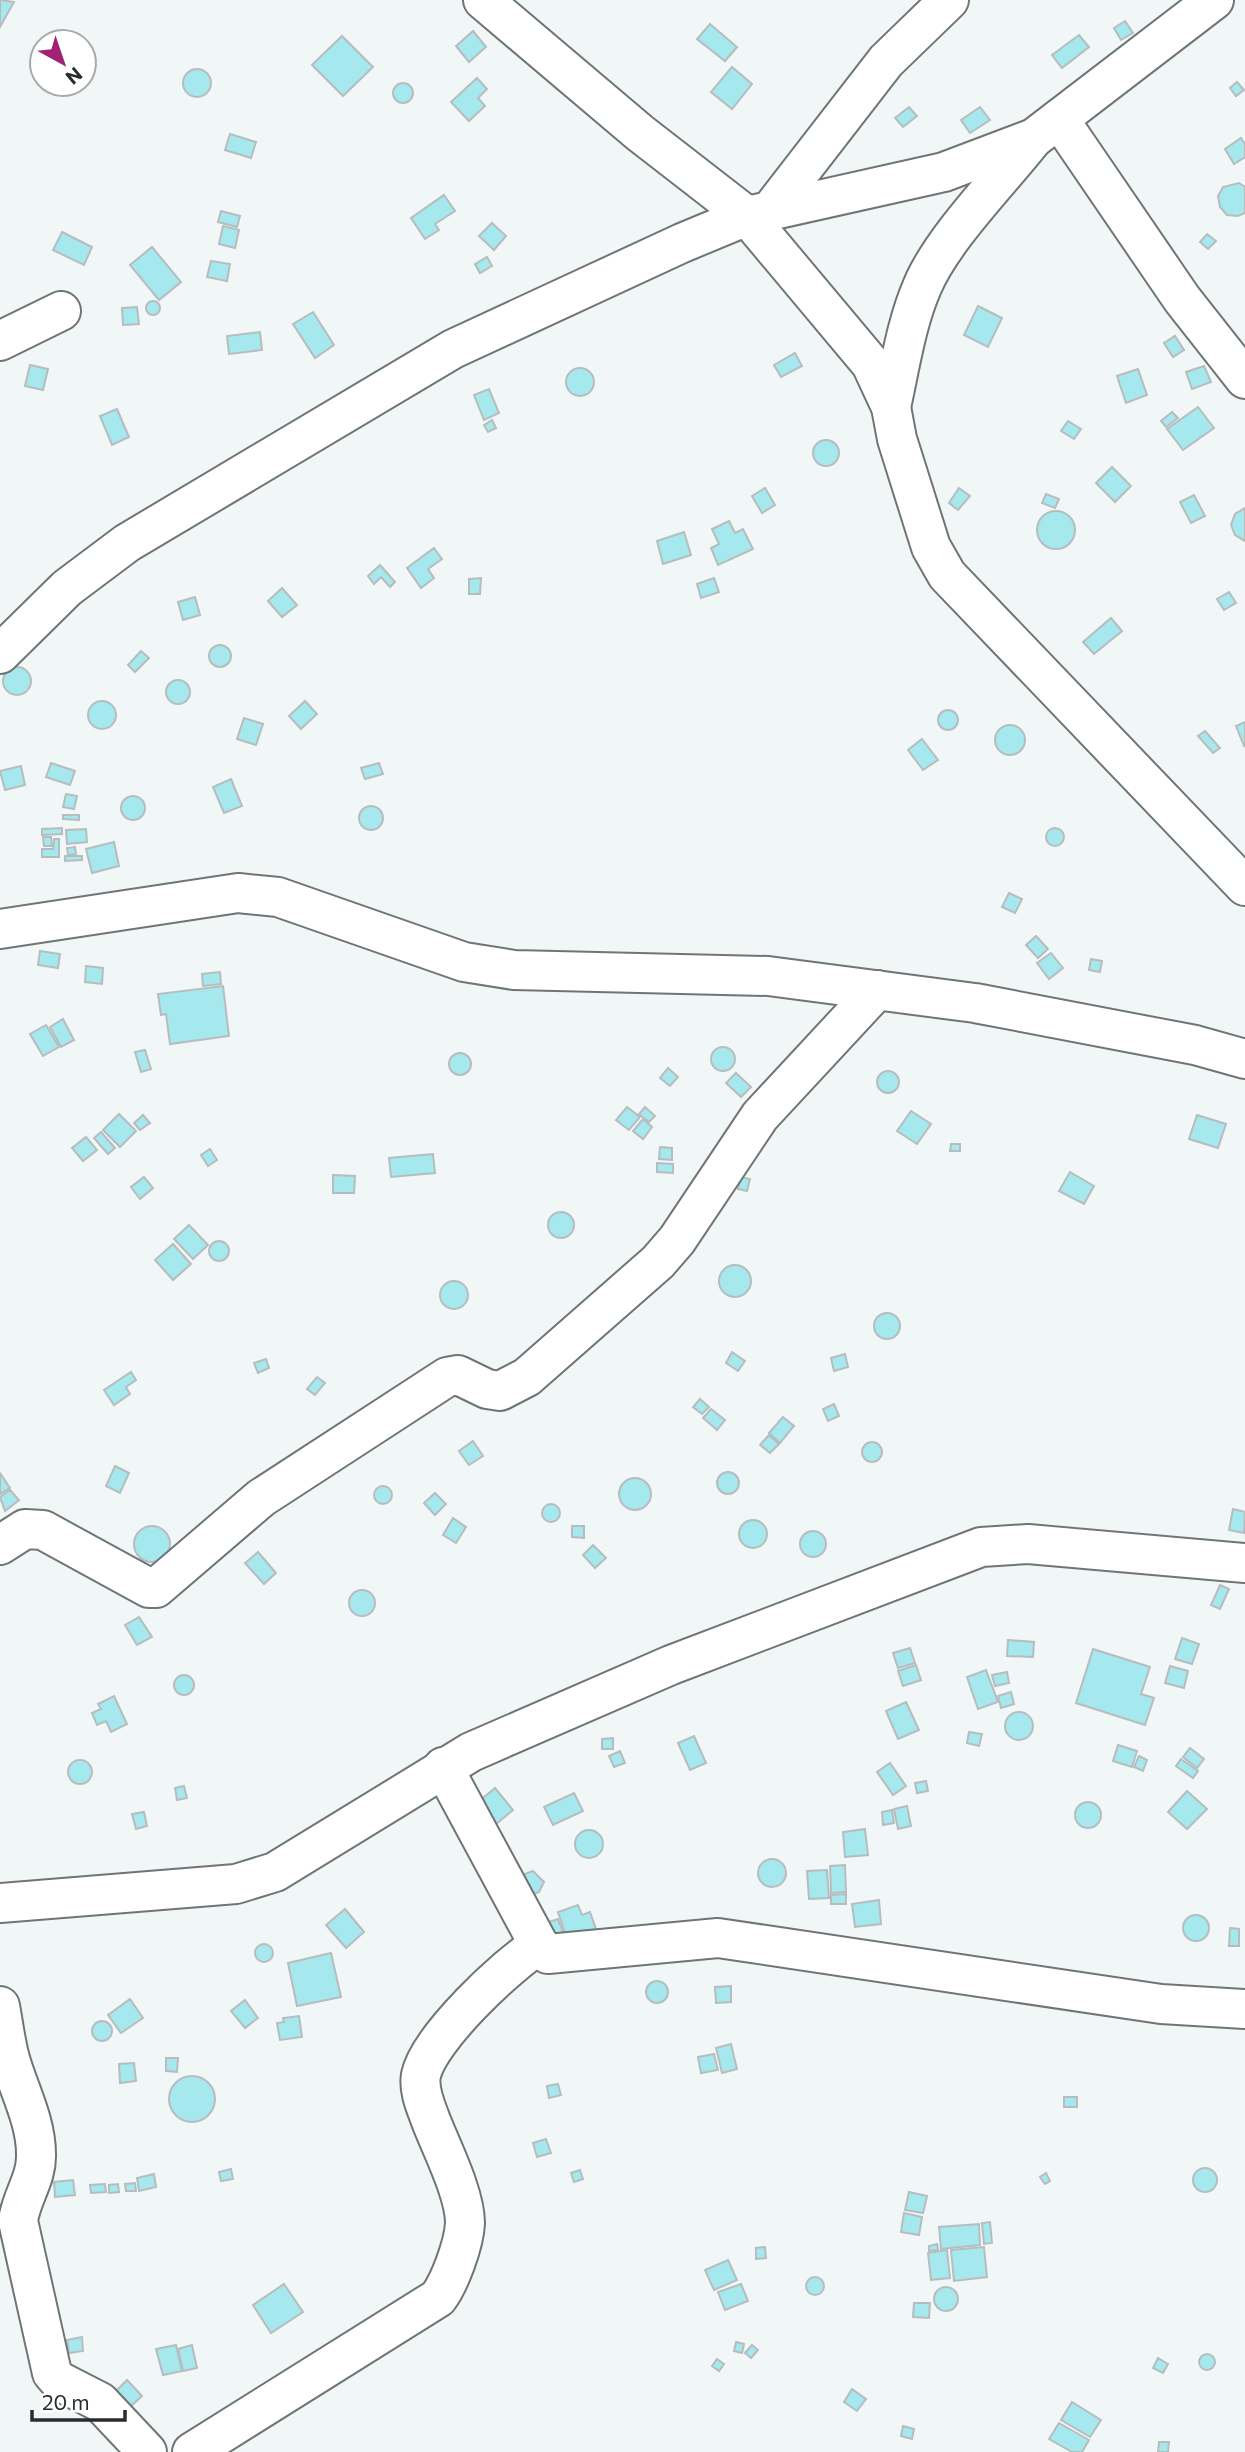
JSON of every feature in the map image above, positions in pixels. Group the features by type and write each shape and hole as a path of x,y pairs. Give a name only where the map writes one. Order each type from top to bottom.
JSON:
{"street":[{"path":"483,0 640,133 759,214 871,363 891,407 897,439 931,547 947,575 1245,886"},
{"path":"759,214 886,61 949,0"},
{"path":"891,407 911,317 923,284 948,245 1046,129 1214,0"},
{"path":"0,654 67,588 127,543 441,356 682,243 759,214 944,172 1046,129"},
{"path":"1046,129 1245,379"},
{"path":"0,341 61,311"},
{"path":"0,929 238,893 278,897 464,962 514,970 768,976 975,1003 1195,1045 1245,1059"},
{"path":"0,1545 25,1529 43,1530 149,1588 156,1588 261,1498 447,1377 458,1375 486,1390 500,1391 527,1377 658,1262 677,1240 760,1116 877,990"},
{"path":"0,1903 236,1884 275,1872 471,1752 671,1665 981,1546 1028,1544 1245,1563"},
{"path":"443,1768 539,1945 548,1954 718,1938 1134,2001 1222,2010 1245,2009"},
{"path":"192,2452 438,2298 448,2284 465,2224 459,2197 421,2094 421,2076 431,2052 494,1980 539,1945"},
{"path":"0,2006 9,2055 29,2116 37,2153 33,2181 20,2205 18,2221 52,2373 59,2381 100,2402 147,2452"}],"building":[{"path":"0,0 14,2 0,27"},
{"path":"1125,21 1133,33 1121,40 1114,28"},
{"path":"710,24 737,47 725,61 697,39"},
{"path":"473,31 486,47 469,62 456,46"},
{"path":"1079,35 1089,47 1062,68 1052,55"},
{"path":"342,36 373,67 343,96 312,65"},
{"path":"732,67 752,84 732,109 711,92"},
{"path":"197,69 207,73 211,83 207,93 197,97 187,93 183,83 187,73"},
{"path":"477,78 487,89 478,98 485,106 469,121 451,102"},
{"path":"1237,82 1244,90 1236,96 1230,88"},
{"path":"399,83 407,83 413,93 407,103 399,103 393,97 393,89"},
{"path":"909,107 917,116 903,127 895,118"},
{"path":"980,107 990,120 970,133 961,120"},
{"path":"230,134 256,142 251,158 225,150"},
{"path":"1241,138 1245,144 1245,157 1234,164 1225,149"},
{"path":"1239,183 1245,187 1245,213 1238,216 1227,215 1220,207 1218,196 1223,187"},
{"path":"444,195 455,211 435,224 439,230 425,239 411,218"},
{"path":"221,211 240,216 237,227 218,222"},
{"path":"492,223 506,236 494,250 479,236"},
{"path":"223,226 239,230 235,248 219,244"},
{"path":"62,232 92,247 84,265 53,250"},
{"path":"1207,234 1216,241 1208,249 1200,242"},
{"path":"152,247 181,282 159,300 130,265"},
{"path":"487,257 492,266 480,273 475,264"},
{"path":"211,261 230,264 227,281 207,277"},
{"path":"153,301 158,303 158,313 153,315 148,313 146,308 148,303"},
{"path":"978,306 1002,318 988,347 964,335"},
{"path":"137,307 139,324 123,325 122,308"},
{"path":"313,312 334,345 315,358 293,324"},
{"path":"260,332 262,350 229,354 227,336"},
{"path":"1175,336 1184,350 1173,357 1164,343"},
{"path":"795,353 802,366 781,377 774,365"},
{"path":"30,365 48,369 43,390 25,386"},
{"path":"1204,366 1211,382 1192,389 1186,372"},
{"path":"580,368 590,372 594,382 590,392 580,396 570,392 566,382 570,372"},
{"path":"1138,369 1147,395 1126,403 1117,376"},
{"path":"489,389 499,413 484,420 474,395"},
{"path":"1198,407 1214,428 1183,450 1167,429"},
{"path":"117,409 129,437 112,445 100,416"},
{"path":"1172,412 1178,418 1166,427 1161,421"},
{"path":"492,420 496,428 488,432 484,425"},
{"path":"1068,421 1081,429 1074,439 1061,431"},
{"path":"826,440 835,444 839,453 835,462 826,466 817,462 813,453 817,444"},
{"path":"1112,467 1131,486 1115,502 1096,483"},
{"path":"765,488 775,505 762,513 752,496"},
{"path":"959,488 970,496 958,510 949,503"},
{"path":"1046,494 1059,499 1055,508 1042,503"},
{"path":"1194,495 1205,516 1191,523 1180,502"},
{"path":"1245,508 1245,541 1235,535 1231,525 1235,514"},
{"path":"1056,511 1069,517 1075,530 1069,543 1056,549 1043,543 1037,530 1043,517"},
{"path":"729,521 735,533 743,529 753,549 718,565 711,548 719,544 712,529"},
{"path":"684,532 691,555 663,564 657,541"},
{"path":"434,548 442,559 428,569 434,578 421,588 407,568"},
{"path":"380,565 395,582 390,587 381,577 374,584 368,576"},
{"path":"481,578 480,594 469,594 469,579"},
{"path":"714,578 719,592 701,598 697,584"},
{"path":"282,588 297,605 282,617 268,601"},
{"path":"1229,592 1236,603 1224,610 1217,599"},
{"path":"195,597 200,615 183,620 178,602"},
{"path":"1111,618 1122,631 1094,654 1083,642"},
{"path":"216,645 224,645 231,652 231,660 224,667 216,667 209,660 209,652"},
{"path":"141,651 149,658 135,672 128,665"},
{"path":"17,667 27,671 31,681 27,691 17,695 7,691 3,681 7,671"},
{"path":"178,680 189,687 190,692 183,703 178,704 167,697 166,692 173,681"},
{"path":"102,701 112,705 116,715 112,725 102,729 92,725 88,715 92,705"},
{"path":"305,701 317,714 301,729 289,716"},
{"path":"948,710 955,713 958,720 955,727 948,730 941,727 938,720 941,713"},
{"path":"244,718 263,724 256,745 237,739"},
{"path":"1245,722 1245,745 1244,746 1236,726"},
{"path":"1010,725 1016,726 1024,734 1024,746 1016,754 1010,755 1004,754 996,746 995,740 996,734 1004,726"},
{"path":"1205,731 1220,748 1213,753 1198,736"},
{"path":"922,739 938,760 923,770 908,750"},
{"path":"51,763 75,771 70,785 46,777"},
{"path":"379,763 383,774 365,779 361,768"},
{"path":"21,766 25,785 5,790 0,771"},
{"path":"231,779 242,806 224,813 213,787"},
{"path":"66,794 77,796 74,809 63,807"},
{"path":"133,796 142,799 145,808 142,817 133,820 124,817 121,808 124,799"},
{"path":"371,806 382,813 383,818 376,829 371,830 360,823 359,818 366,807"},
{"path":"63,815 79,815 79,820 63,819"},
{"path":"62,828 62,834 42,835 42,829"},
{"path":"1051,828 1059,828 1064,837 1062,844 1051,846 1046,841 1046,833"},
{"path":"86,829 87,842 67,844 66,830"},
{"path":"43,837 51,837 52,846 44,846"},
{"path":"54,839 59,839 59,857 42,857 42,849 53,849"},
{"path":"114,842 119,866 92,873 86,849"},
{"path":"75,847 76,854 68,855 67,848"},
{"path":"65,856 82,856 82,860 65,861"},
{"path":"1009,893 1022,899 1015,913 1002,907"},
{"path":"1036,936 1048,949 1038,958 1026,945"},
{"path":"40,951 60,954 58,968 38,965"},
{"path":"1051,953 1063,968 1049,979 1037,963"},
{"path":"1091,959 1102,961 1100,972 1089,970"},
{"path":"86,966 103,968 102,984 85,982"},
{"path":"220,972 221,984 203,986 202,974"},
{"path":"223,986 229,1036 170,1044 166,1014 161,1015 158,994"},
{"path":"63,1019 74,1040 61,1047 50,1027"},
{"path":"46,1025 59,1047 43,1056 30,1034"},
{"path":"723,1047 731,1051 735,1059 731,1067 723,1071 715,1067 711,1059 715,1051"},
{"path":"145,1050 151,1069 141,1072 135,1052"},
{"path":"460,1053 468,1056 471,1064 468,1072 460,1075 452,1072 449,1064 452,1056"},
{"path":"668,1068 678,1077 670,1086 660,1078"},
{"path":"888,1071 896,1074 899,1082 896,1090 888,1093 880,1090 877,1082 880,1074"},
{"path":"736,1073 751,1087 741,1097 726,1083"},
{"path":"627,1107 640,1117 629,1130 616,1120"},
{"path":"645,1107 655,1116 649,1122 639,1114"},
{"path":"911,1111 931,1124 917,1144 897,1131"},
{"path":"119,1114 136,1131 120,1147 103,1130"},
{"path":"143,1115 150,1123 140,1130 134,1123"},
{"path":"1197,1115 1226,1124 1218,1148 1189,1139"},
{"path":"643,1119 652,1127 643,1139 633,1131"},
{"path":"101,1132 115,1148 108,1154 94,1138"},
{"path":"86,1137 97,1150 83,1161 72,1148"},
{"path":"951,1144 960,1144 960,1151 950,1151"},
{"path":"660,1147 672,1148 672,1160 659,1159"},
{"path":"210,1149 217,1160 208,1166 201,1155"},
{"path":"433,1154 435,1173 391,1177 389,1158"},
{"path":"657,1163 673,1164 673,1173 657,1172"},
{"path":"1070,1172 1094,1186 1084,1204 1059,1191"},
{"path":"333,1175 355,1176 354,1193 333,1193"},
{"path":"144,1177 153,1188 140,1199 131,1187"},
{"path":"740,1177 750,1179 747,1191 738,1189"},
{"path":"561,1212 570,1216 574,1225 570,1234 561,1238 552,1234 548,1225 552,1216"},
{"path":"189,1225 208,1245 193,1259 174,1239"},
{"path":"219,1241 226,1244 229,1251 226,1258 219,1261 212,1258 209,1251 212,1244"},
{"path":"173,1244 191,1264 173,1280 155,1260"},
{"path":"735,1265 746,1270 751,1281 746,1292 735,1297 724,1292 719,1281 724,1270"},
{"path":"454,1281 464,1285 468,1295 464,1305 454,1309 444,1305 440,1295 444,1285"},
{"path":"887,1313 896,1317 900,1326 896,1335 887,1339 878,1335 874,1326 878,1317"},
{"path":"732,1352 745,1361 738,1371 726,1363"},
{"path":"845,1354 848,1367 834,1371 831,1358"},
{"path":"266,1359 269,1368 258,1373 254,1363"},
{"path":"131,1372 136,1380 126,1387 130,1394 114,1405 104,1390"},
{"path":"317,1377 325,1383 315,1395 307,1389"},
{"path":"700,1399 709,1407 702,1414 693,1407"},
{"path":"834,1404 839,1416 828,1421 823,1409"},
{"path":"711,1409 725,1420 717,1430 703,1418"},
{"path":"783,1417 794,1426 780,1443 769,1433"},
{"path":"769,1435 779,1444 770,1453 760,1445"},
{"path":"473,1441 483,1456 469,1465 459,1451"},
{"path":"872,1442 879,1445 882,1452 879,1459 872,1462 865,1459 862,1452 865,1445"},
{"path":"115,1466 129,1473 120,1493 106,1486"},
{"path":"728,1472 736,1475 739,1483 736,1491 728,1494 720,1491 717,1483 720,1475"},
{"path":"0,1473 10,1488 0,1494"},
{"path":"635,1478 647,1482 651,1494 647,1506 635,1510 623,1506 619,1494 623,1482"},
{"path":"383,1486 389,1489 392,1495 389,1501 383,1504 377,1501 374,1495 377,1489"},
{"path":"10,1490 19,1500 5,1511 0,1497"},
{"path":"435,1493 446,1504 435,1515 424,1503"},
{"path":"547,1504 555,1504 560,1513 558,1520 547,1522 542,1517 542,1509"},
{"path":"1233,1509 1245,1512 1244,1533 1229,1530"},
{"path":"453,1518 466,1527 456,1543 443,1535"},
{"path":"753,1520 763,1524 767,1534 763,1544 753,1548 743,1544 739,1534 743,1524"},
{"path":"152,1526 164,1532 170,1544 164,1556 152,1562 140,1556 134,1544 140,1532"},
{"path":"572,1526 584,1526 584,1538 572,1537"},
{"path":"813,1531 823,1534 826,1544 823,1554 813,1557 803,1554 800,1544 803,1534"},
{"path":"593,1545 606,1558 595,1568 583,1555"},
{"path":"258,1552 276,1573 264,1584 245,1563"},
{"path":"1220,1585 1229,1589 1220,1609 1211,1605"},
{"path":"362,1590 371,1594 375,1603 371,1612 362,1616 353,1612 349,1603 353,1594"},
{"path":"139,1617 152,1637 137,1645 125,1625"},
{"path":"1182,1638 1199,1644 1192,1664 1175,1659"},
{"path":"1008,1640 1034,1642 1033,1657 1007,1656"},
{"path":"910,1648 915,1663 898,1668 893,1653"},
{"path":"1093,1649 1150,1667 1141,1694 1154,1698 1145,1725 1076,1703"},
{"path":"916,1665 921,1680 903,1686 898,1671"},
{"path":"1170,1666 1188,1671 1184,1688 1165,1683"},
{"path":"986,1670 998,1702 978,1709 967,1677"},
{"path":"1007,1672 1009,1683 995,1686 992,1675"},
{"path":"184,1675 191,1678 194,1685 191,1692 184,1695 177,1692 174,1685 177,1678"},
{"path":"1011,1692 1014,1704 1001,1708 998,1696"},
{"path":"114,1696 127,1724 111,1732 106,1721 97,1725 92,1713 101,1709 98,1704"},
{"path":"906,1702 919,1730 898,1739 886,1711"},
{"path":"1019,1712 1029,1716 1033,1726 1029,1736 1019,1740 1009,1736 1005,1726 1009,1716"},
{"path":"969,1732 982,1734 979,1746 967,1743"},
{"path":"694,1736 706,1763 690,1770 678,1743"},
{"path":"613,1738 613,1749 602,1749 602,1739"},
{"path":"1118,1745 1137,1751 1132,1767 1113,1761"},
{"path":"1190,1748 1204,1759 1197,1768 1183,1757"},
{"path":"620,1751 625,1763 614,1767 609,1756"},
{"path":"1139,1756 1147,1760 1143,1771 1134,1767"},
{"path":"1181,1759 1198,1771 1193,1778 1176,1766"},
{"path":"80,1760 89,1763 92,1772 89,1781 80,1784 71,1781 68,1772 71,1763"},
{"path":"890,1763 906,1786 893,1795 877,1772"},
{"path":"926,1781 928,1791 917,1793 915,1783"},
{"path":"184,1786 187,1798 177,1800 175,1788"},
{"path":"495,1788 513,1810 489,1830 471,1808"},
{"path":"1187,1791 1207,1809 1187,1829 1168,1812"},
{"path":"574,1793 583,1811 553,1825 544,1807"},
{"path":"1088,1802 1097,1806 1101,1815 1097,1824 1088,1828 1079,1824 1075,1815 1079,1806"},
{"path":"907,1806 911,1826 898,1829 894,1809"},
{"path":"892,1810 894,1823 883,1825 882,1812"},
{"path":"144,1812 147,1826 136,1829 132,1814"},
{"path":"865,1829 868,1855 845,1857 843,1832"},
{"path":"589,1830 599,1834 603,1844 599,1854 589,1858 579,1854 575,1844 579,1834"},
{"path":"772,1859 782,1863 786,1873 782,1883 772,1887 762,1883 758,1873 762,1863"},
{"path":"845,1865 846,1892 831,1893 830,1866"},
{"path":"827,1870 829,1898 809,1899 807,1871"},
{"path":"533,1871 544,1882 539,1892 531,1895 522,1875"},
{"path":"846,1894 846,1904 831,1904 831,1895"},
{"path":"879,1900 881,1924 855,1927 852,1904"},
{"path":"578,1905 582,1915 590,1912 596,1929 567,1939 558,1912"},
{"path":"345,1909 364,1932 346,1948 326,1925"},
{"path":"1196,1915 1205,1919 1209,1928 1205,1937 1196,1941 1187,1937 1183,1928 1187,1919"},
{"path":"558,1919 565,1938 549,1944 543,1924"},
{"path":"1230,1928 1239,1929 1239,1946 1229,1946"},
{"path":"264,1944 270,1947 273,1953 270,1959 264,1962 258,1959 255,1953 258,1947"},
{"path":"331,1953 341,1997 297,2006 288,1963"},
{"path":"653,1981 661,1981 668,1988 668,1996 661,2003 653,2003 646,1996 646,1988"},
{"path":"731,1986 731,2002 716,2003 715,1987"},
{"path":"130,1999 143,2018 121,2033 108,2015"},
{"path":"245,2000 258,2018 245,2028 231,2011"},
{"path":"299,2016 302,2037 280,2040 277,2023 284,2022 283,2018"},
{"path":"98,2021 106,2021 112,2031 106,2041 98,2041 92,2035 92,2027"},
{"path":"731,2044 737,2069 722,2073 716,2048"},
{"path":"714,2054 718,2070 701,2073 698,2057"},
{"path":"166,2058 178,2058 177,2072 166,2071"},
{"path":"134,2063 136,2081 120,2083 119,2064"},
{"path":"192,2076 208,2083 215,2099 208,2115 192,2122 176,2115 169,2099 176,2083"},
{"path":"558,2084 561,2095 549,2098 547,2086"},
{"path":"1064,2097 1077,2097 1077,2107 1064,2107"},
{"path":"546,2139 551,2153 537,2157 533,2143"},
{"path":"1205,2168 1214,2171 1217,2180 1214,2189 1205,2192 1196,2189 1193,2180 1196,2171"},
{"path":"231,2169 233,2179 221,2181 219,2172"},
{"path":"580,2170 583,2179 574,2182 571,2173"},
{"path":"1046,2173 1050,2181 1045,2184 1040,2177"},
{"path":"154,2174 156,2187 139,2191 137,2178"},
{"path":"73,2180 75,2195 55,2197 54,2182"},
{"path":"135,2183 136,2191 126,2191 125,2184"},
{"path":"105,2184 106,2192 91,2193 90,2185"},
{"path":"118,2184 119,2192 109,2193 109,2185"},
{"path":"909,2192 927,2196 923,2213 905,2210"},
{"path":"904,2213 922,2217 919,2235 901,2232"},
{"path":"990,2222 992,2243 984,2244 982,2223"},
{"path":"979,2224 980,2245 941,2249 939,2227"},
{"path":"937,2244 938,2250 929,2251 929,2246"},
{"path":"765,2247 766,2258 756,2259 756,2248"},
{"path":"984,2247 987,2277 954,2281 951,2250"},
{"path":"947,2250 950,2278 931,2280 928,2253"},
{"path":"728,2260 737,2280 714,2290 705,2270"},
{"path":"815,2277 821,2280 824,2286 821,2292 815,2295 809,2292 806,2286 809,2280"},
{"path":"284,2284 303,2312 271,2333 253,2305"},
{"path":"741,2284 748,2301 725,2310 718,2292"},
{"path":"946,2287 954,2291 958,2299 954,2307 946,2311 938,2307 934,2299 938,2291"},
{"path":"914,2303 930,2303 929,2318 913,2317"},
{"path":"82,2337 83,2351 69,2353 67,2340"},
{"path":"736,2342 744,2344 742,2353 734,2351"},
{"path":"176,2345 182,2371 163,2375 156,2349"},
{"path":"192,2345 197,2368 183,2371 178,2349"},
{"path":"752,2345 758,2350 751,2358 745,2353"},
{"path":"1204,2354 1210,2354 1215,2362 1213,2368 1204,2370 1199,2365 1199,2359"},
{"path":"1158,2358 1168,2364 1163,2373 1153,2368"},
{"path":"717,2359 724,2364 719,2371 712,2366"},
{"path":"127,2380 142,2396 128,2409 113,2394"},
{"path":"852,2389 866,2399 857,2411 844,2402"},
{"path":"1072,2402 1101,2420 1090,2437 1061,2420"},
{"path":"1059,2423 1089,2440 1082,2452 1072,2452 1049,2439"},
{"path":"903,2426 914,2429 912,2439 901,2436"},
{"path":"1159,2442 1169,2442 1168,2452 1158,2452"}]}
